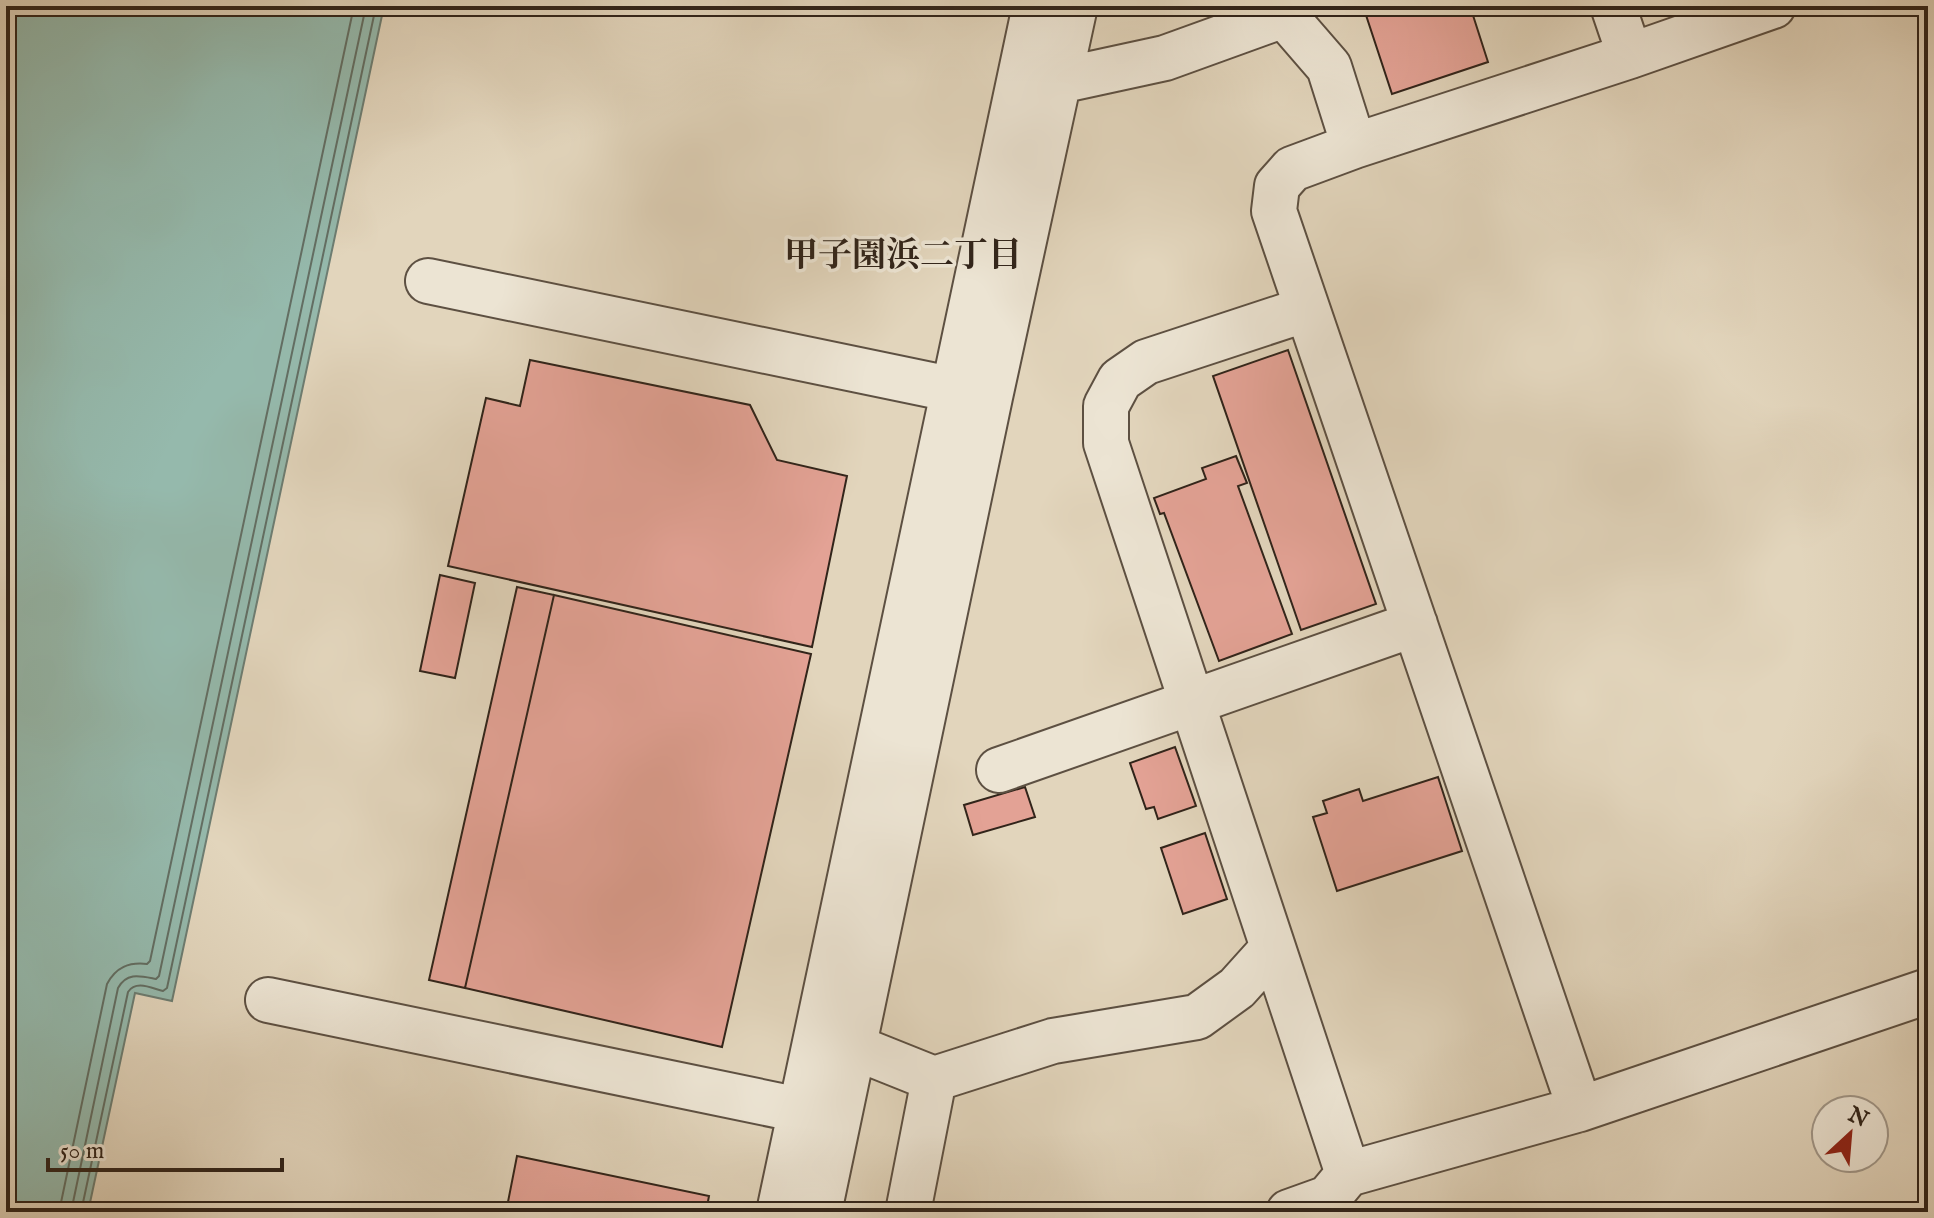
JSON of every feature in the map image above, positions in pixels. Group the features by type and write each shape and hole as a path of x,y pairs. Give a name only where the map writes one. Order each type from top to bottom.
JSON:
{"lane":[{"path":"779,1212 820,1114 854,1047 972,393 1035,6"},
{"path":"832,1209 820,1114 972,393 1059,81 1075,6"},
{"path":"1613,6 1630,56"},
{"path":"1580,1109 1274,211 1277,186 1292,169 1354,146 1773,6"},
{"path":"1059,81 1165,58 1284,10 1329,67 1354,146"},
{"path":"428,281 972,393"},
{"path":"1307,309 1146,362 1120,380 1106,406 1106,443 1348,1174"},
{"path":"999,770 1415,624"},
{"path":"854,1047 934,1079 1053,1041 1197,1017 1237,988 1273,948"},
{"path":"1289,1212 1328,1198 1348,1174 1580,1109 1928,991"},
{"path":"268,1000 820,1114"},
{"path":"908,1212 934,1079"}],"water":[{"path":"6,6 384,6 172,1001 135,993 88,1212 6,1212"}],"building":[{"path":"1363,6 1470,6 1488,62 1392,94"},
{"path":"1288,350 1376,604 1301,630 1213,376"},
{"path":"530,360 750,405 777,460 847,476 812,647 448,566 486,398 520,406"},
{"path":"1236,456 1247,483 1238,486 1292,634 1219,661 1164,513 1160,514 1154,498 1206,479 1202,468"},
{"path":"440,575 475,583 455,678 420,671"},
{"path":"517,587 554,595 465,988 429,980"},
{"path":"554,595 811,654 722,1047 465,988"},
{"path":"1175,747 1196,806 1158,819 1154,807 1146,809 1130,763"},
{"path":"1438,777 1462,851 1337,891 1313,817 1327,813 1323,801 1359,789 1363,801"},
{"path":"1025,787 1035,817 973,835 964,805"},
{"path":"1205,833 1227,899 1183,914 1161,848"},
{"path":"517,1156 709,1196 706,1212 506,1212"}],"district":[{"name":"甲子園浜二丁目","path":"903,254"}]}
